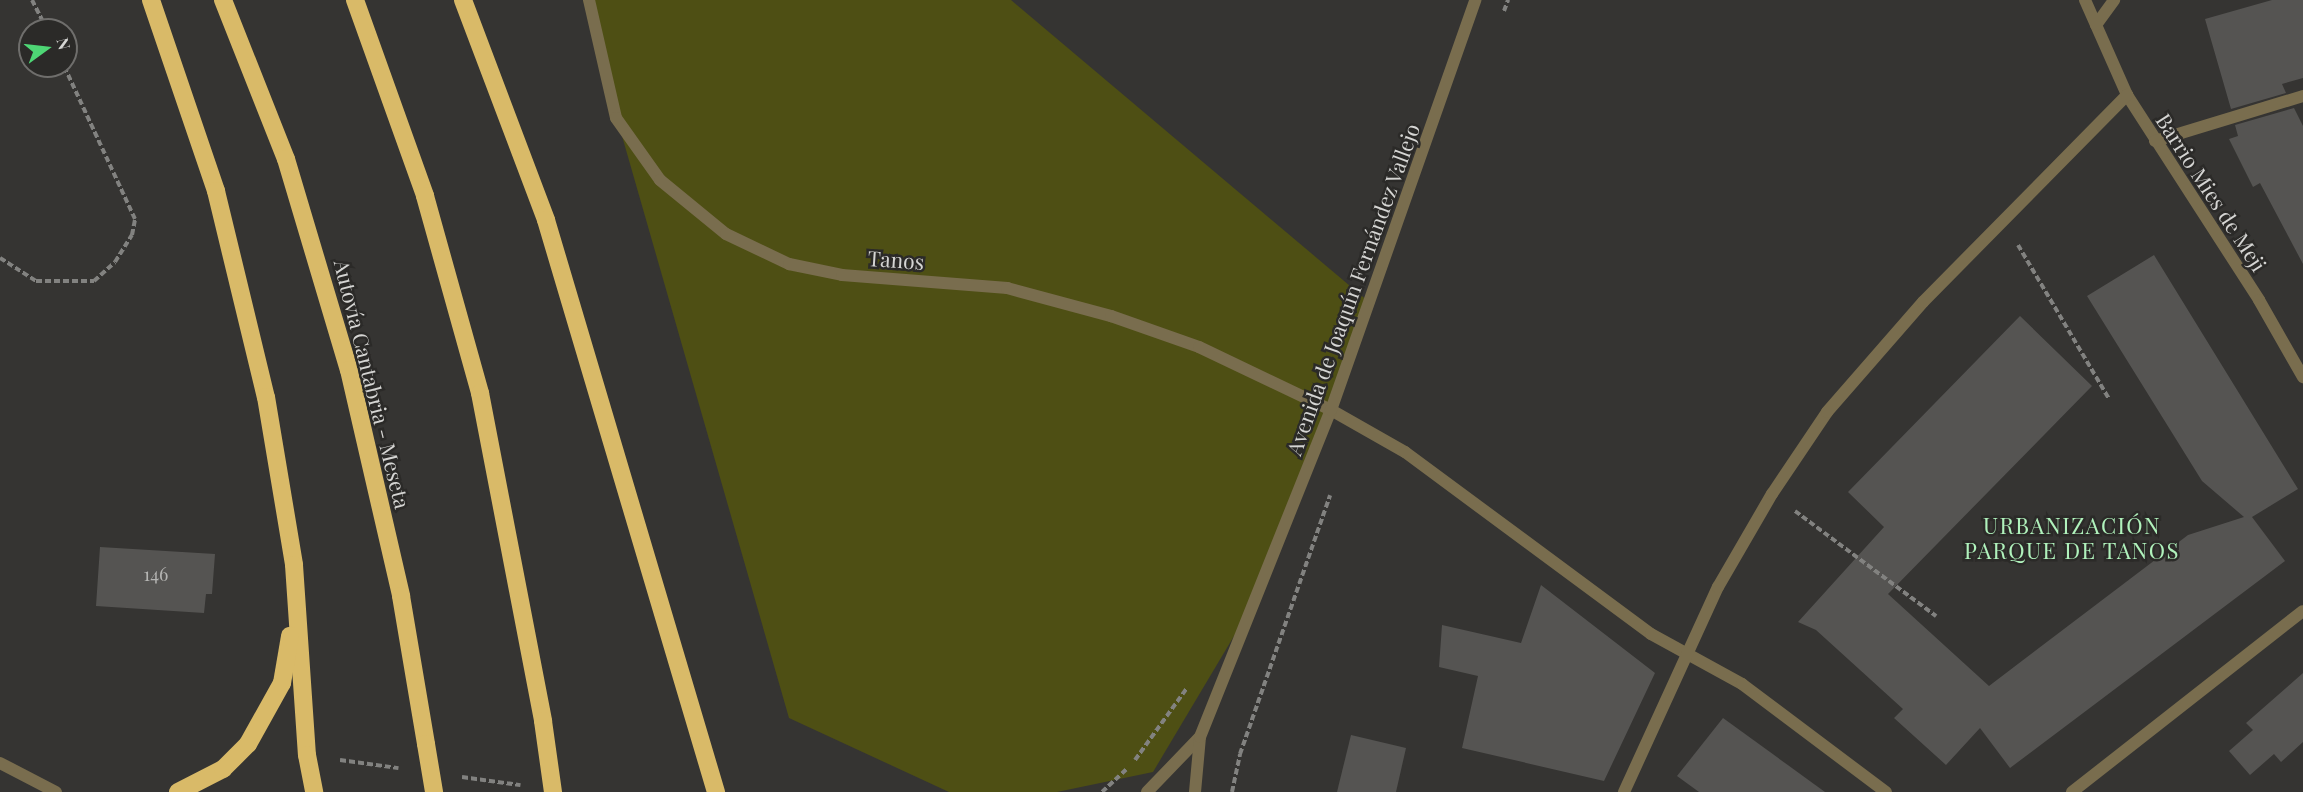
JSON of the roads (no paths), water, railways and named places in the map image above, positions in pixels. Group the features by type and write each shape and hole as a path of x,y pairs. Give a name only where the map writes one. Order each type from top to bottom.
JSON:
{"highway":[{"path":"151,0 193,118 244,298 294,565 307,755 314,792"},
{"name":"Autovía Cantabria - Meseta","path":"223,0 286,159 349,370 399,585 434,792"},
{"path":"354,0 425,196 480,393 543,721 553,792"},
{"path":"463,0 546,220 716,792"},
{"path":"178,792 223,769 248,744 271,708 288,657 294,565"}],"street":[{"name":"Tanos","path":"589,0 616,118 660,180 726,234 789,264 842,275 1007,288 1111,316 1199,347 1331,410 1405,452 1651,634 1688,654"},
{"name":"Avenida de Joaquín Fernández Vallejo","path":"1200,737 1262,590 1331,410 1476,0"},
{"name":"Barrio Mies de Meji","path":"2085,0 2127,95 2259,300 2303,377"},
{"path":"2096,25 2114,0"},
{"path":"1624,792 1688,654 1772,494 1827,412 1874,356 2127,95"},
{"path":"2155,141 2303,96"},
{"path":"2072,792 2303,611"},
{"path":"1688,654 1742,684 1886,792"},
{"path":"1147,792 1200,737"},
{"path":"1196,792 1200,737"},
{"path":"0,763 56,792"}],"district":[{"name":"URBANIZACIÓN PARQUE DE TANOS","path":"2072,538"}]}
